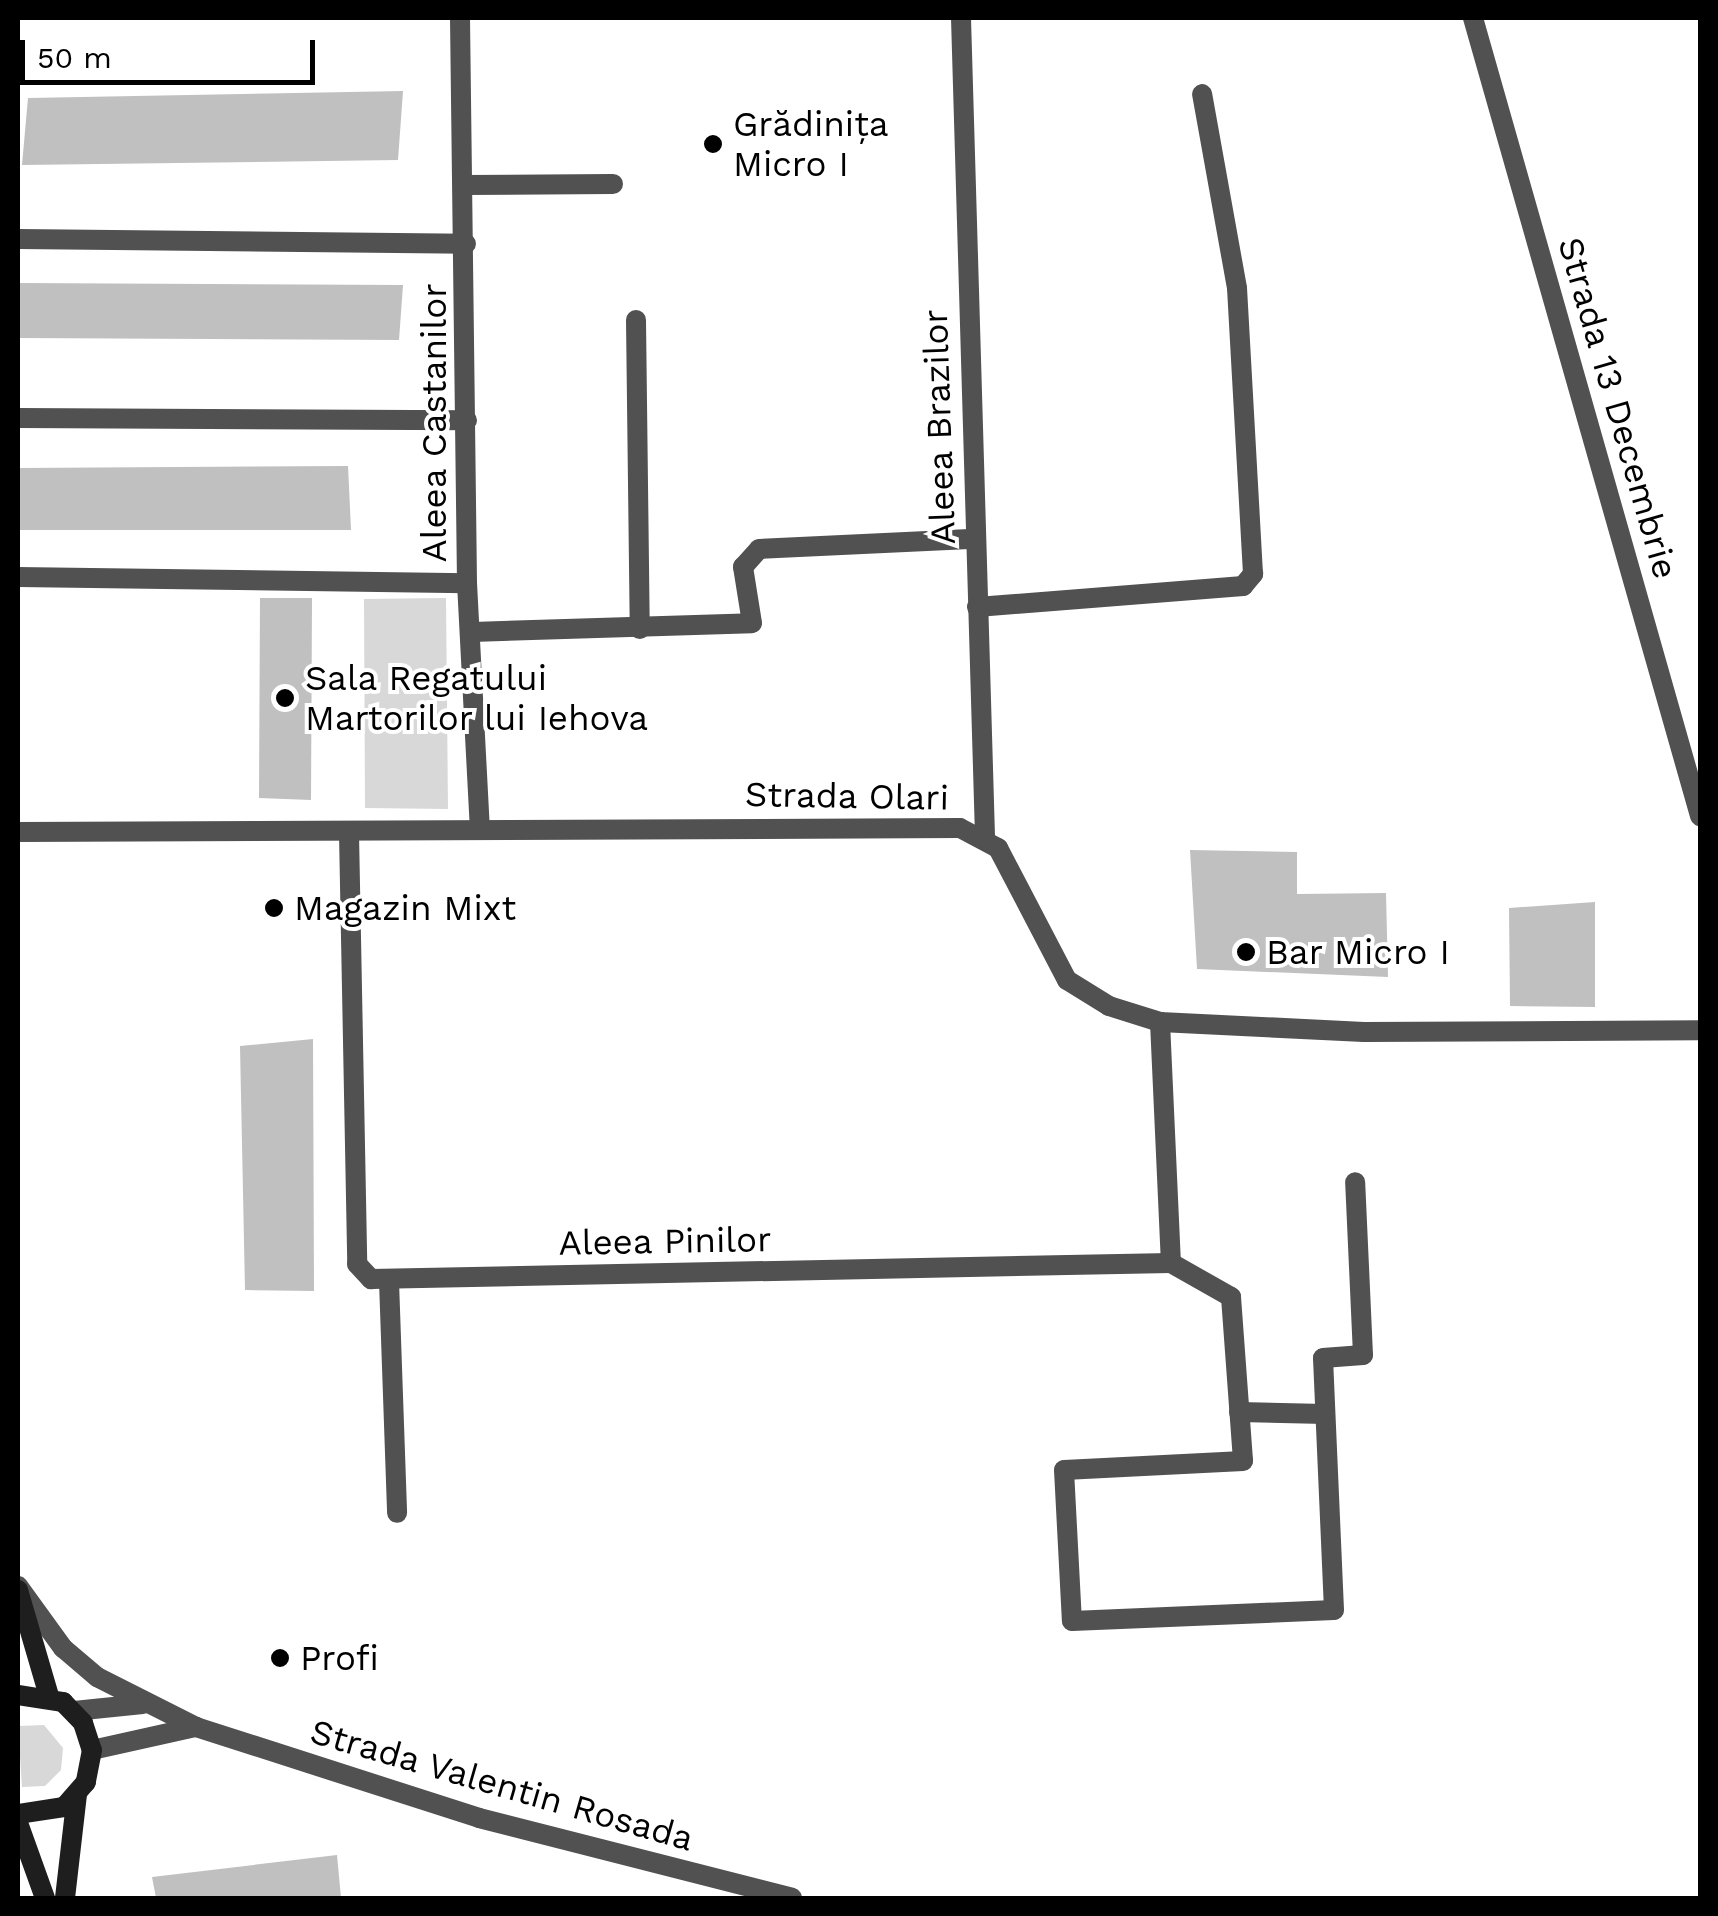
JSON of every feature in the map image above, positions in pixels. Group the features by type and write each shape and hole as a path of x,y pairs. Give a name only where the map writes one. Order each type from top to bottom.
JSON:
{"street":[{"name":"Aleea Castanilor","path":"460,18 466,244 467,583 480,828"},
{"name":"Aleea Brazilor","path":"962,18 985,835"},
{"name":"Strada 13 Decembrie","path":"1473,18 1700,816"},
{"path":"977,607 1244,586 1254,574 1237,288 1202,94"},
{"path":"465,185 613,184"},
{"path":"18,239 466,244"},
{"path":"636,320 640,629"},
{"path":"18,418 467,420"},
{"path":"472,632 752,624 744,568 747,554 760,548 975,538"},
{"path":"18,577 467,583"},
{"name":"Strada Olari","path":"18,832 349,833 868,822 985,835 1067,980 1109,1006 1160,1022 1364,1032 1700,1030"},
{"path":"349,833 357,1264 362,1274 389,1282 397,1513"},
{"path":"1160,1022 1172,1263 1231,1297 1243,1461 1064,1470 1072,1621 1334,1610 1323,1358 1363,1355 1355,1182"},
{"name":"Aleea Pinilor","path":"389,1282 1172,1263"},
{"path":"1239,1412 1325,1414"},
{"path":"18,1588 49,1696"},
{"name":"Strada Valentin Rosada","path":"18,1588 63,1648 143,1704 196,1727 479,1818 792,1898"},
{"path":"18,1696 49,1696 74,1711 92,1750 76,1795 65,1898"},
{"name":"Strada Valentin Rosada","path":"74,1711 143,1704"},
{"path":"92,1750 196,1727"},
{"path":"18,1814 48,1814 76,1795"},
{"path":"18,1824 45,1898"}],"shaded area":[{"path":"446,598 448,809 365,808 364,599"},
{"path":"44,1725 63,1748 61,1770 45,1786 22,1787 18,1726"}],"building":[{"path":"403,91 398,160 22,165 28,98"},
{"path":"18,283 403,285 399,340 18,338"},
{"path":"348,466 351,530 18,530 18,468"},
{"name":"Sala Regatului Martorilor lui Iehova","path":"260,598 312,598 311,800 259,798"},
{"path":"1190,850 1297,852 1297,894 1386,893 1388,977 1197,969"},
{"path":"1595,902 1595,1007 1510,1006 1509,908"},
{"path":"313,1039 314,1291 245,1290 240,1046"},
{"path":"337,1855 341,1898 156,1898 152,1877"}],"place":[{"name":"Grădinița Micro I","path":"713,144"},
{"name":"Sala Regatului Martorilor lui Iehova","path":"285,698"},
{"name":"Magazin Mixt","path":"274,908"},
{"name":"Bar Micro I","path":"1246,952"},
{"name":"Profi","path":"280,1658"}]}
